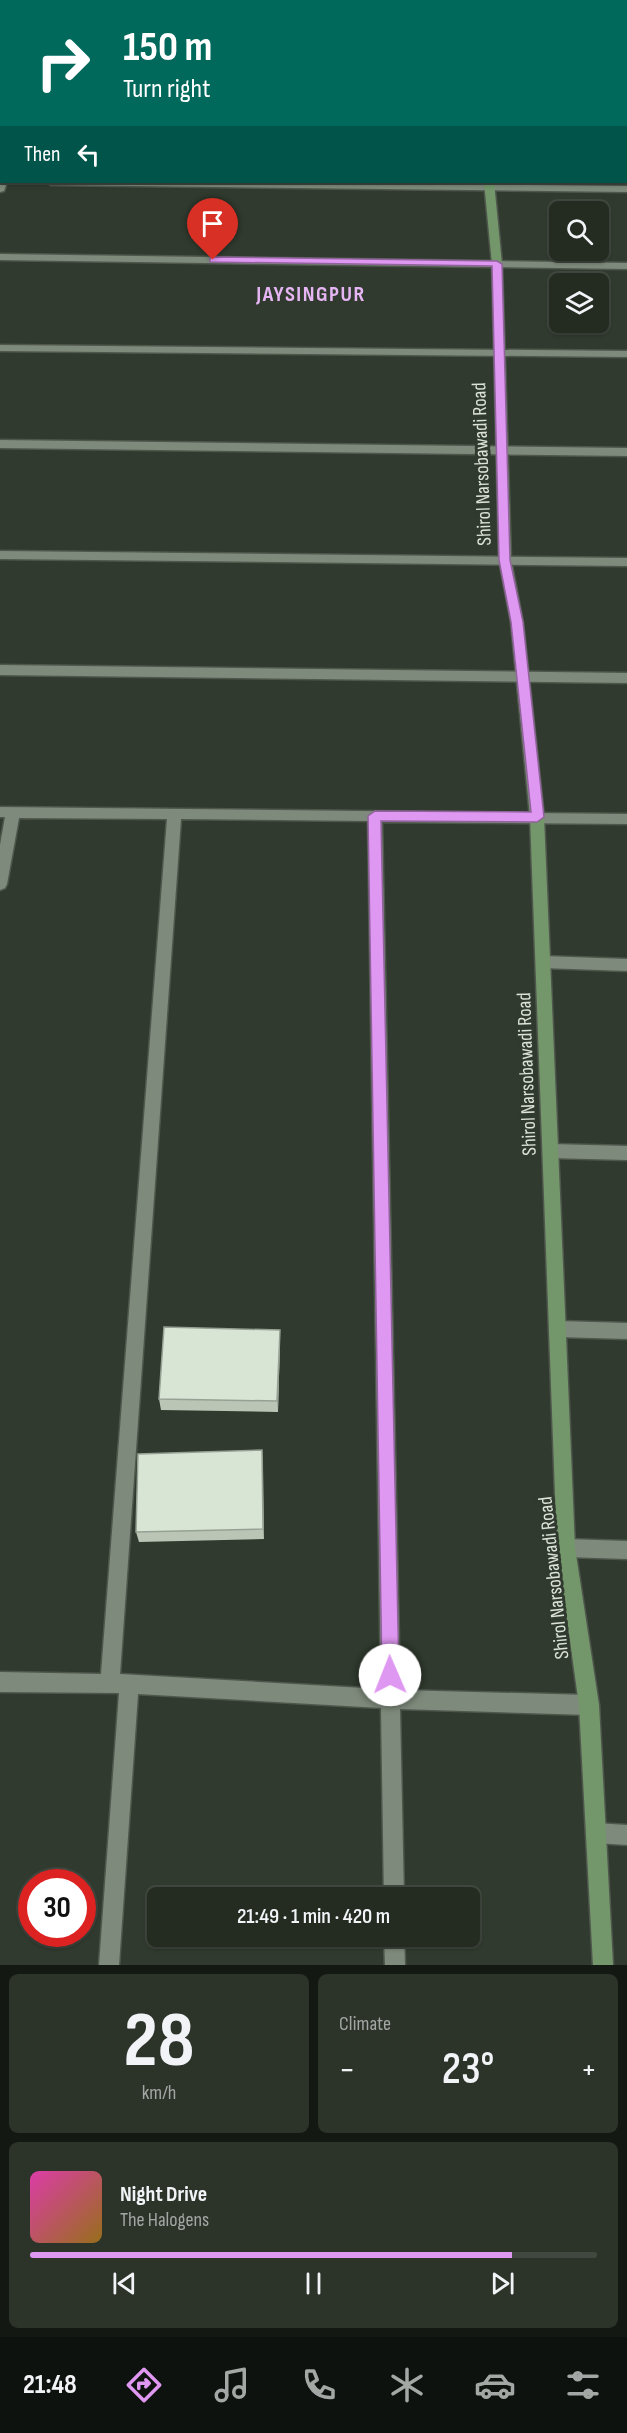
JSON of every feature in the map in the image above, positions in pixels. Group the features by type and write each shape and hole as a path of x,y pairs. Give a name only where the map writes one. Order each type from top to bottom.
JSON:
{"main road":[{"name":"Shirol Narsobawadi Road","path":"489,184 497,264 505,560 517,622 537,817 566,1548 589,1705 603,1965"}],"street":[{"path":"270,183 489,184 627,189"},
{"path":"0,257 627,266"},
{"path":"0,348 627,354"},
{"path":"0,444 627,452"},
{"path":"0,555 627,562"},
{"path":"0,670 627,678"},
{"path":"0,884 6,812 627,819"},
{"path":"109,1965 119,1684 174,814"},
{"path":"375,816 394,1887"},
{"path":"543,962 627,964"},
{"path":"551,1151 627,1153"},
{"path":"558,1329 627,1331"},
{"path":"566,1548 627,1550"},
{"path":"0,1682 119,1684 391,1699 589,1705"},
{"path":"596,1833 627,1835"},
{"path":"394,1947 395,1965"}],"building":[{"path":"164,1327 280,1330 277,1401 159,1399"},
{"path":"262,1450 263,1529 136,1532 138,1454"}],"district":[{"name":"JAYSINGPUR","path":"311,293"}],"route":[{"path":"213,260 497,264 505,560 517,622 537,817 375,816 390,1675"}]}
